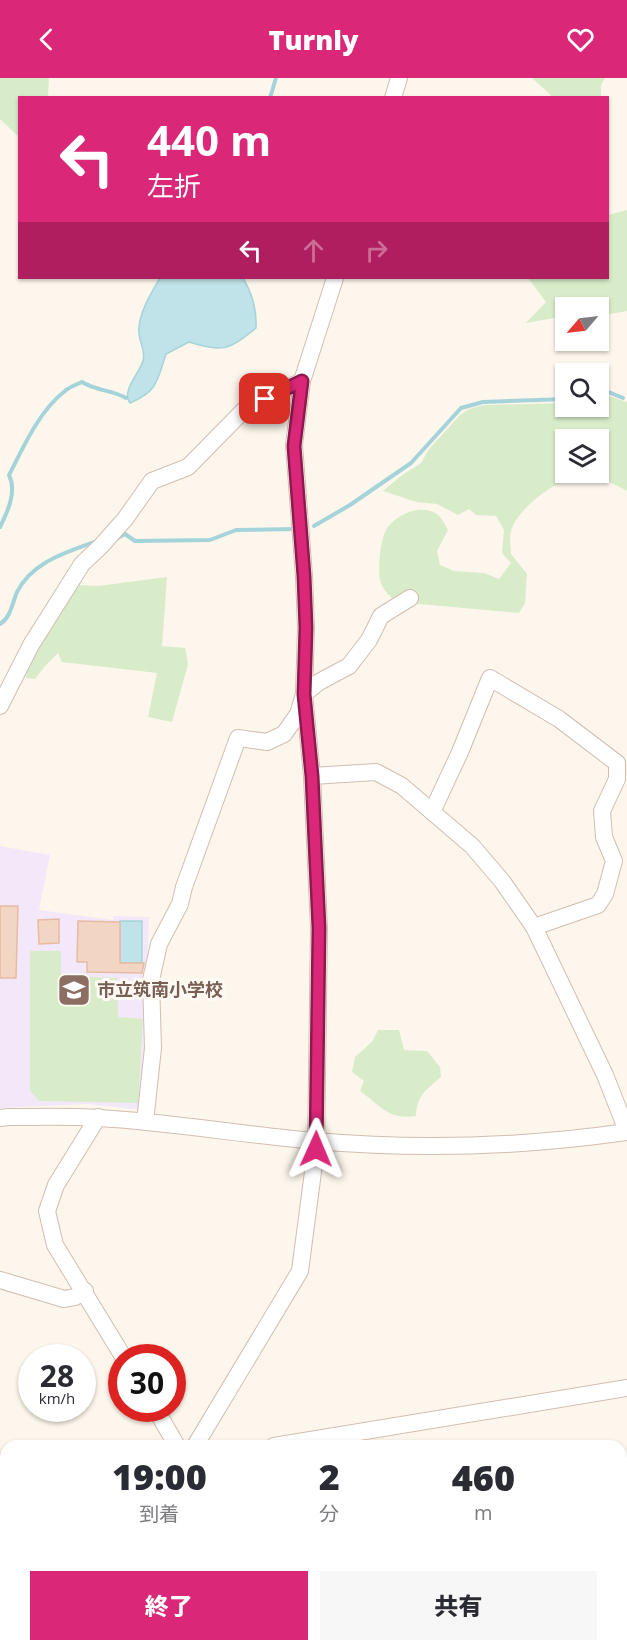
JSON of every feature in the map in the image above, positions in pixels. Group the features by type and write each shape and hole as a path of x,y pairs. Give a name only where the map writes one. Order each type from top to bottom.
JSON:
{"street":[{"path":"394,96 399,78"},
{"path":"199,1440 300,1271 316,1141 319,928 312,776 304,694 306,628 304,576 294,446 302,381 335,279"},
{"path":"0,706 31,645 82,564 125,519 152,481 188,467 246,408 302,381"},
{"path":"145,1122 153,1048 151,980 159,944 180,904 184,887 238,738 267,742 284,734 298,714 304,694 319,681 348,666 369,640 381,616 410,598"},
{"path":"432,812 460,752 490,678 559,719 617,763 617,779 602,811 604,837 614,861 605,894 598,904 534,927"},
{"path":"0,1118 98,1118 316,1141 443,1147 523,1144 627,1131 605,1075 534,927 502,881 472,846 402,786 376,772 312,776"},
{"path":"98,1118 56,1185 47,1211 55,1245 116,1344"},
{"path":"0,1280 64,1299 75,1298 85,1291"},
{"path":"311,1440 627,1388"},
{"path":"163,1422 174,1440"}],"shaded area":[{"name":"市立筑南小学校","path":"0,846 50,855 39,910 113,920 113,916 149,917 142,1110 87,1104 0,1108"}],"green space":[{"path":"0,78 49,78 48,96 18,96 18,136 0,119"},
{"path":"532,78 605,78 601,85 601,96 552,96"},
{"path":"627,210 627,311 609,314 609,297 555,297 555,318 526,323 546,302 529,279 609,279 609,215"},
{"path":"609,396 627,402 627,491 609,482 609,429 555,429 555,483 559,483 530,504 515,522 511,531 511,554 527,574 525,603 519,613 420,604 403,607 382,587 379,572 385,532 394,521 406,513 427,510 436,513 442,520 448,530 437,551 440,565 454,571 484,573 499,579 511,563 502,553 504,530 496,516 476,515 469,509 458,515 437,504 416,502 383,491 421,463 429,449 460,415 469,409 484,405 555,403 555,417 609,417"},
{"path":"167,577 162,646 185,648 188,664 172,722 148,717 157,673 62,662 58,653 35,679 26,678 28,667 76,585 98,586"},
{"path":"30,951 61,951 61,976 117,978 118,1017 143,1019 138,1103 39,1101 30,1091"},
{"path":"378,1030 399,1030 404,1050 427,1051 440,1067 441,1077 420,1098 416,1116 398,1116 385,1111 360,1091 364,1081 352,1072 355,1057 372,1042"}],"water":[{"path":"159,279 244,279 253,302 256,328 225,347 210,347 189,342 166,354 155,384 146,394 130,403 129,388 144,357 139,334 140,320"},
{"path":"120,921 142,921 142,963 120,963"}],"building":[{"path":"0,906 18,906 16,978 0,978"},
{"path":"59,919 59,943 39,944 38,920"},
{"path":"78,921 120,922 120,963 144,963 142,973 87,972 87,962 77,962"}],"waterway":[{"path":"271,96 276,78"},
{"path":"0,527 12,494 9,475 47,408 68,388 82,382 126,398"},
{"path":"609,392 623,398"},
{"path":"314,526 350,505 411,463 461,408 483,402 555,399"},
{"path":"116,539 125,534 135,541 210,540 236,530 295,529"},
{"path":"0,624 7,618 17,592 31,573 50,560 94,542"}],"place":[{"name":"市立筑南小学校","path":"74,990"}],"route":[{"path":"265,399 302,381 294,446 304,576 306,628 304,694 312,776 319,928 316,1149"}]}
